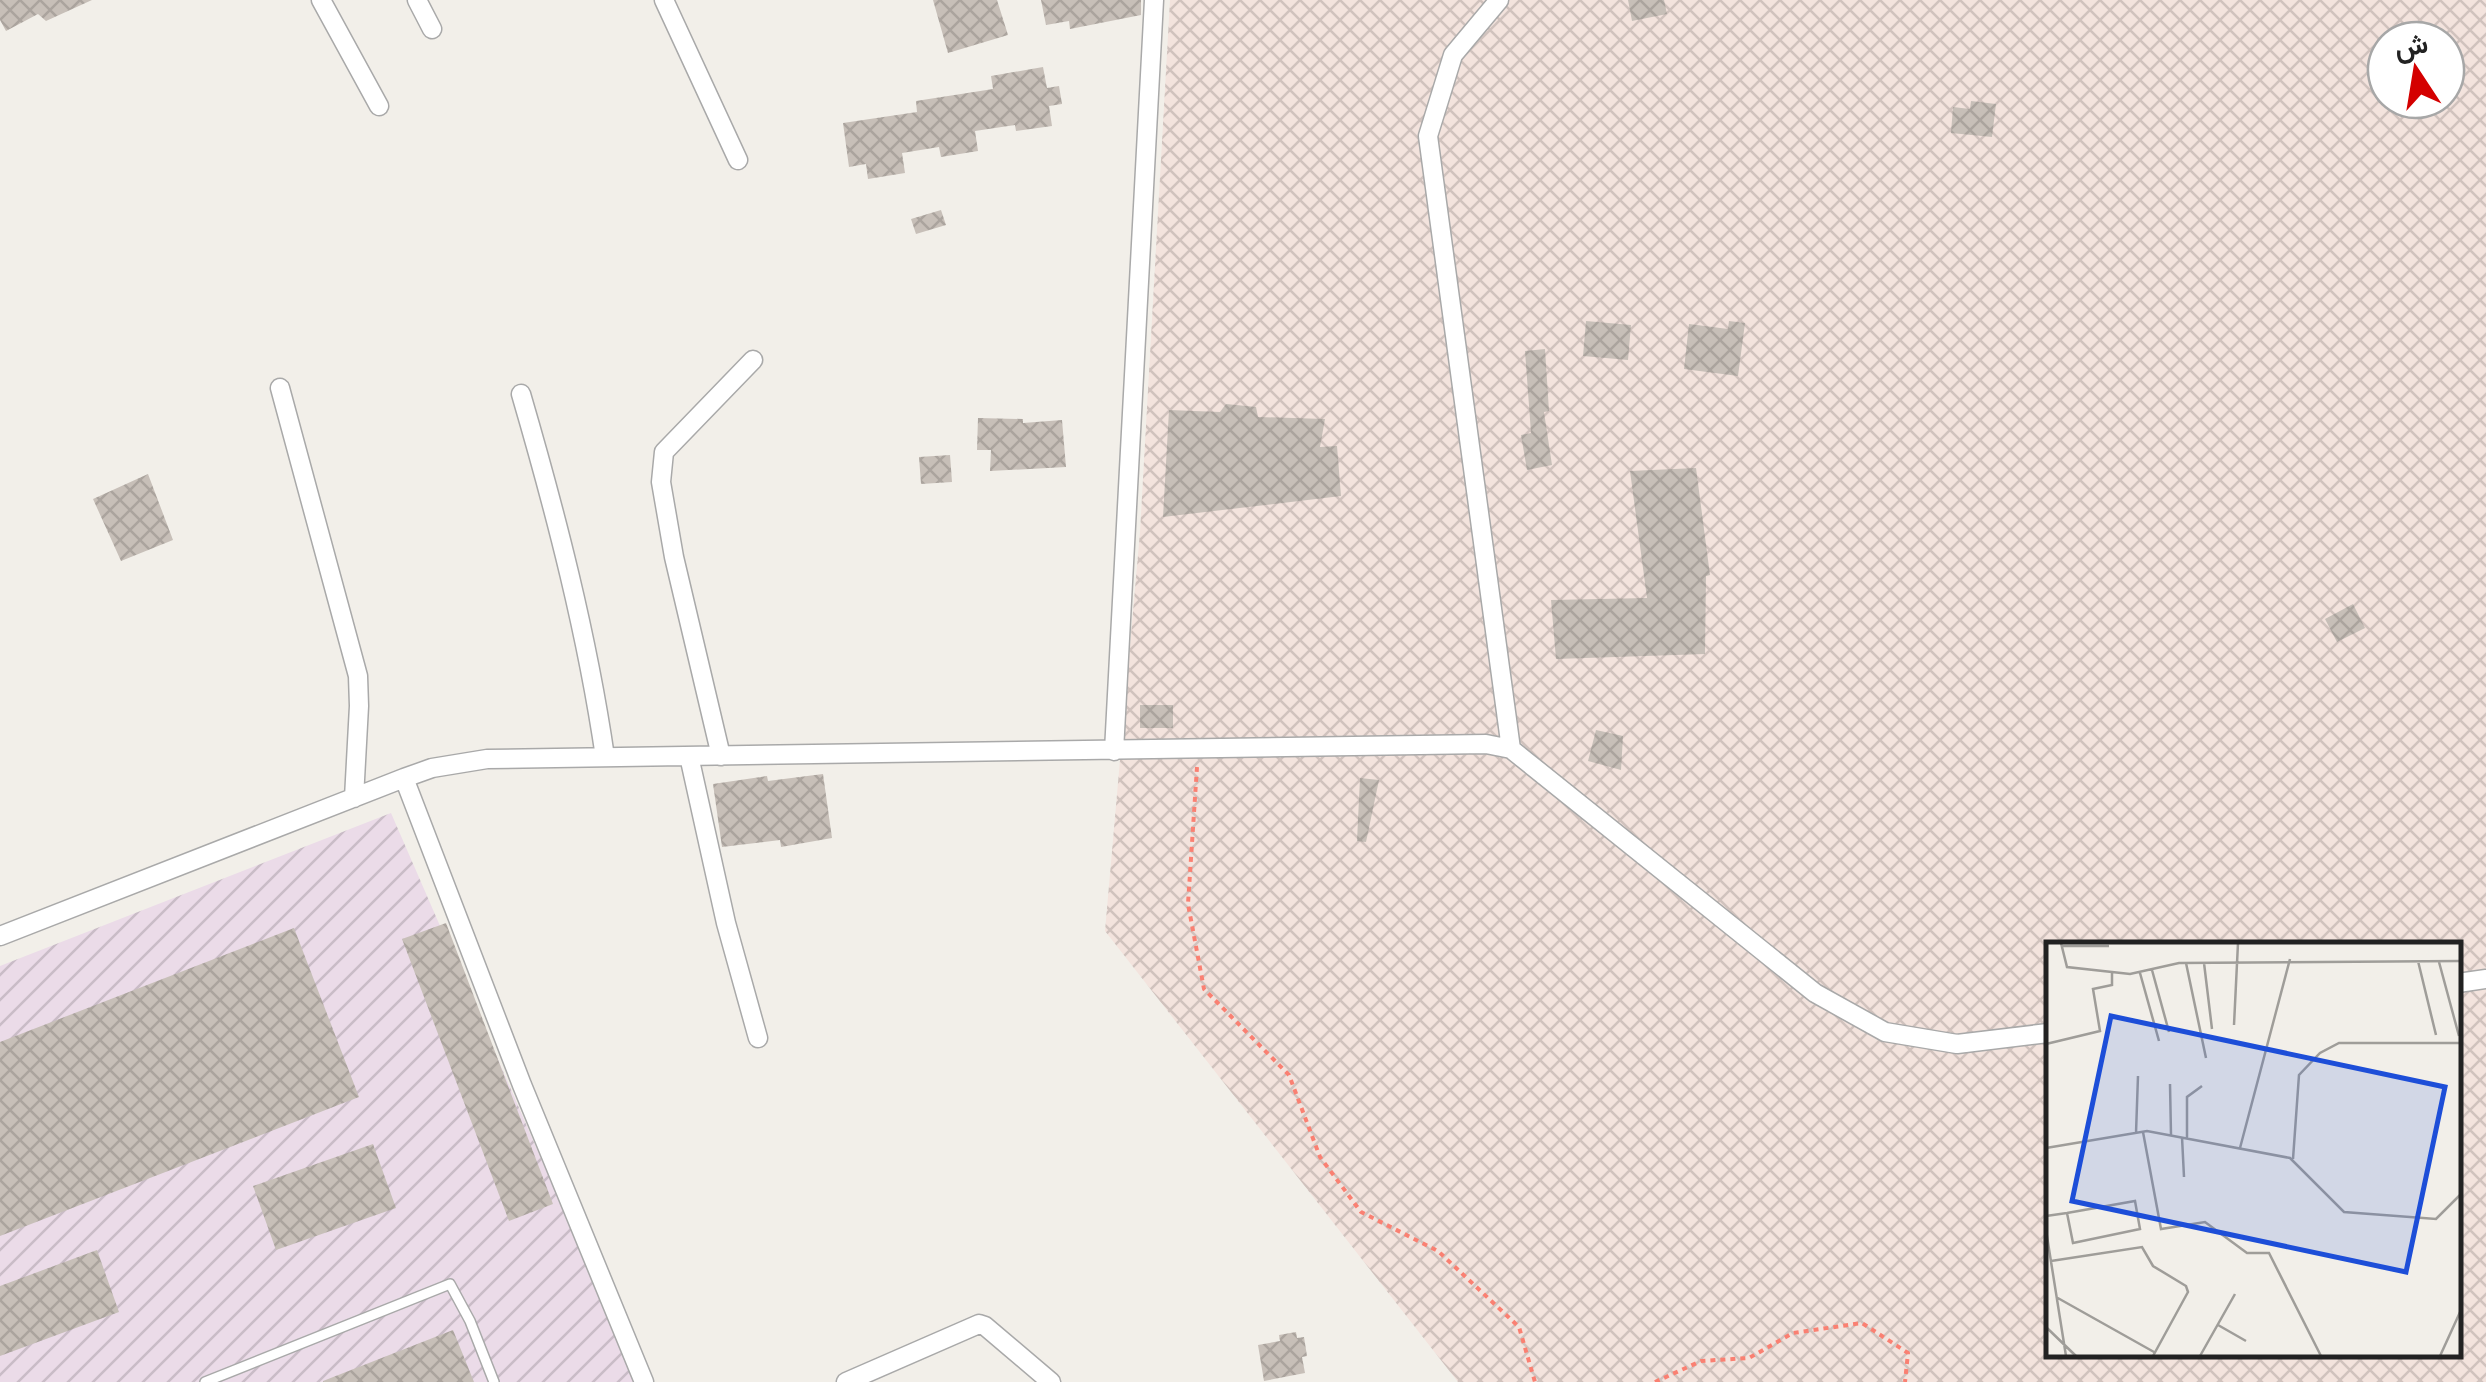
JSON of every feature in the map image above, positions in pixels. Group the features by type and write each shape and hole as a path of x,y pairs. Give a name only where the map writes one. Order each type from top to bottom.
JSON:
{"street":[{"path":"321,0 378,106"},
{"path":"418,0 432,29"},
{"path":"664,0 738,160"},
{"path":"1114,751 1154,0"},
{"path":"1499,0 1452,55 1428,136 1511,749"},
{"path":"721,756 674,557 660,468 664,452 752,360"},
{"path":"280,388 358,676 354,798"},
{"path":"521,394 560,531 605,758"},
{"path":"0,936 404,778 432,768 487,759 1486,744 1511,749 1814,993 1885,1032 1957,1044 2046,1033"},
{"path":"689,756 726,923 758,1038"},
{"path":"404,778 522,1085 644,1382"},
{"path":"2461,983 2486,979"},
{"path":"846,1382 979,1324 1051,1382"}],"lane":[{"path":"205,1382 450,1284 470,1320 494,1382"}],"path":[{"path":"1198,749 1188,904 1204,989 1289,1075 1320,1157 1360,1212 1438,1251 1519,1327 1535,1382"},
{"path":"1655,1382 1701,1361 1749,1358 1793,1333 1862,1323 1908,1354 1904,1382"}],"shaded area":[{"path":"1170,0 2486,0 2486,1382 1458,1382 1105,931 1140,532"},
{"path":"391,813 638,1382 0,1382 0,966"}],"building":[{"path":"0,0 92,0 46,21 38,14 6,31 0,20"},
{"path":"933,0 997,0 1008,35 948,53"},
{"path":"1041,0 1141,0 1141,15 1070,29 1069,21 1046,25"},
{"path":"1628,0 1664,0 1667,14 1632,21"},
{"path":"1043,67 1047,88 1059,86 1062,104 1049,106 1052,126 1016,131 1015,125 975,131 978,151 941,157 939,147 902,153 905,173 868,179 866,164 849,167 843,123 917,112 916,101 993,89 991,76"},
{"path":"1971,101 1996,104 1992,137 1951,133 1953,107 1970,109"},
{"path":"941,210 946,225 916,234 911,219"},
{"path":"1586,321 1631,325 1628,360 1583,356"},
{"path":"1729,321 1745,323 1738,376 1684,369 1689,324 1728,329"},
{"path":"1545,349 1549,411 1544,412 1552,465 1527,470 1521,435 1531,433 1525,351"},
{"path":"1226,404 1256,407 1258,417 1325,419 1320,447 1337,446 1341,496 1163,517 1169,410 1220,412"},
{"path":"978,418 1023,419 1023,423 1062,420 1066,467 990,471 991,450 977,450"},
{"path":"950,455 952,482 921,484 919,457"},
{"path":"1696,468 1710,575 1706,576 1705,654 1556,659 1551,600 1647,598 1630,471"},
{"path":"148,474 173,540 121,561 93,499"},
{"path":"2353,604 2365,628 2337,642 2325,619"},
{"path":"1140,705 1173,705 1173,728 1140,728"},
{"path":"1596,730 1623,736 1621,770 1588,761"},
{"path":"823,774 832,838 781,847 780,840 722,847 713,784 767,776 768,781"},
{"path":"1360,778 1379,780 1366,842 1357,841"},
{"path":"446,923 553,1204 509,1221 402,939"},
{"path":"294,928 359,1097 0,1236 0,1042"},
{"path":"373,1144 396,1208 276,1250 253,1186"},
{"path":"97,1250 119,1312 0,1356 0,1286"},
{"path":"453,1330 474,1382 323,1382 323,1381"},
{"path":"1296,1332 1297,1338 1304,1337 1305,1373 1264,1381 1258,1345 1280,1341 1279,1335"}]}
